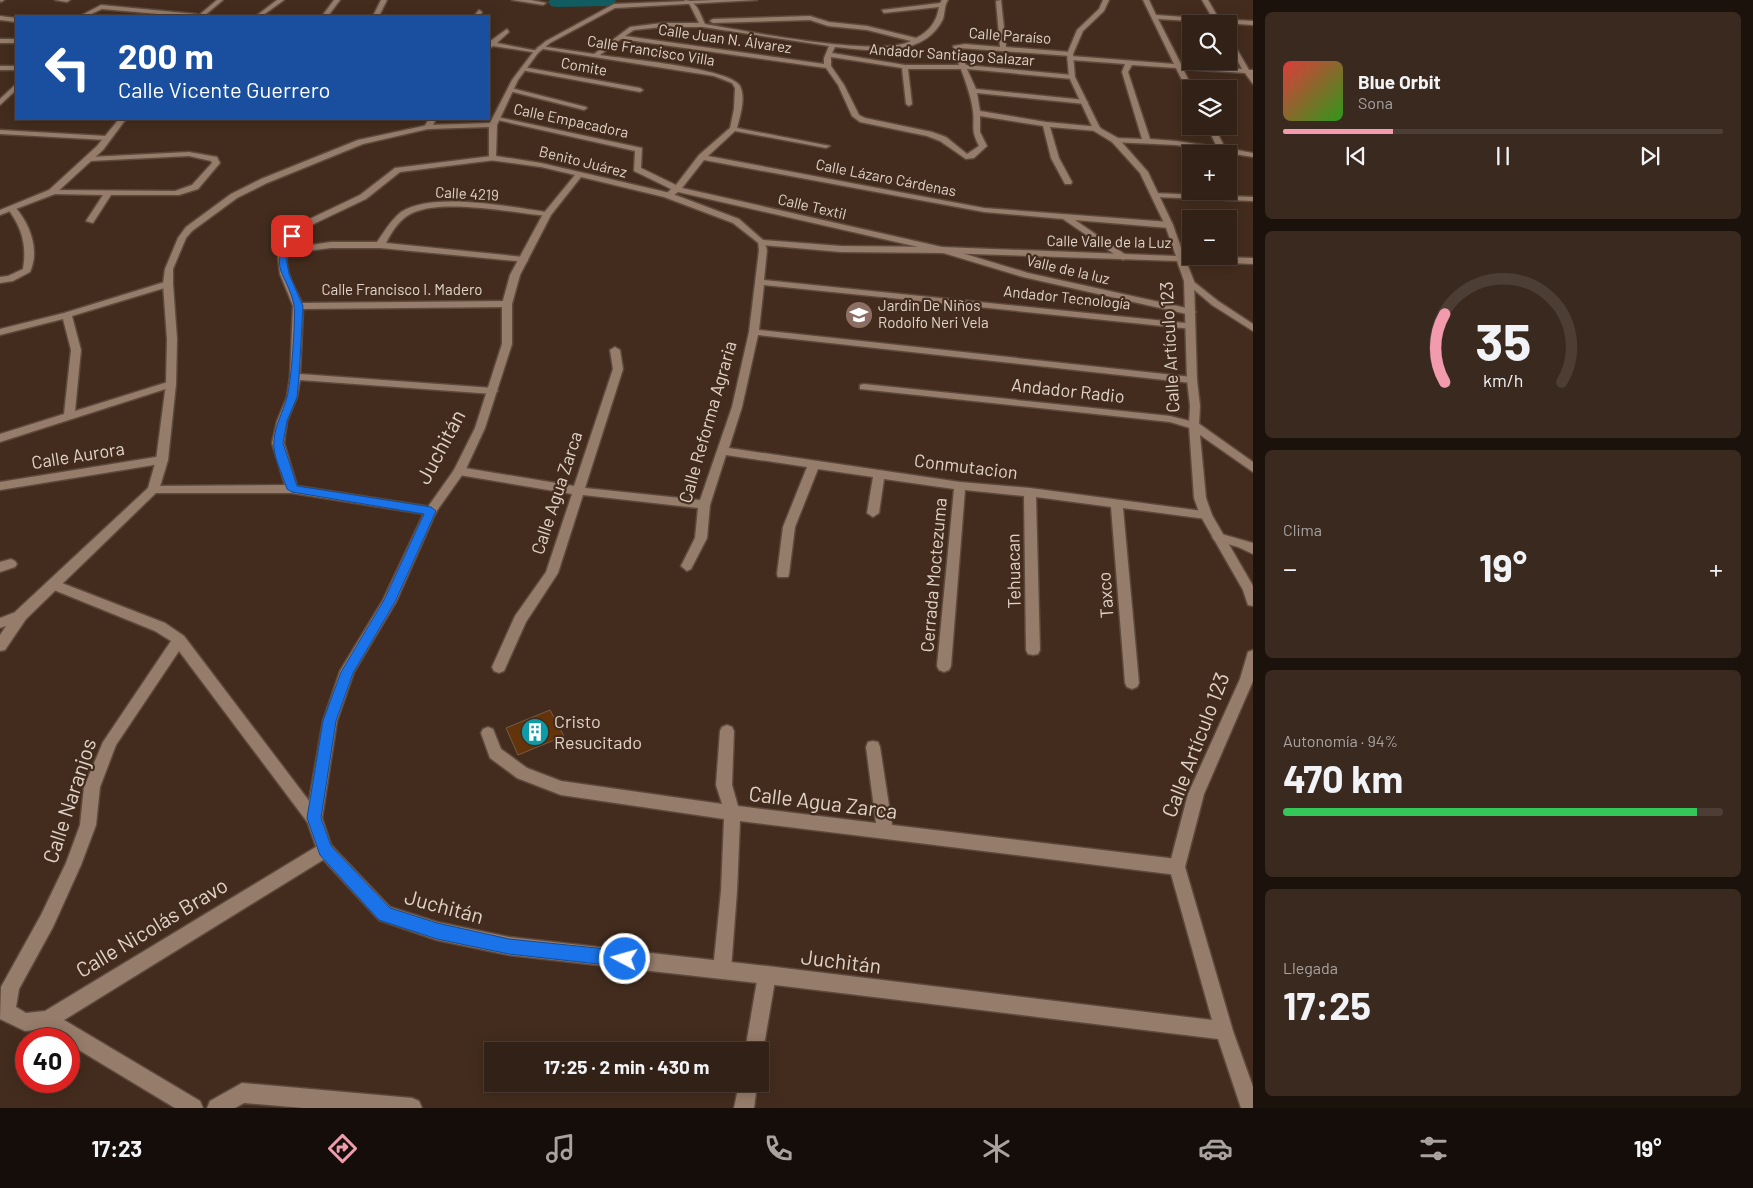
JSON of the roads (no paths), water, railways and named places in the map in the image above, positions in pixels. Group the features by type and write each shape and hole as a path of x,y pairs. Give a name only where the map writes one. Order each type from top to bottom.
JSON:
{"street":[{"path":"58,0 68,0"},
{"path":"202,15 220,0"},
{"path":"260,15 281,0"},
{"path":"326,15 337,0"},
{"path":"376,15 384,0"},
{"path":"515,0 543,2"},
{"path":"492,158 495,122 523,69 538,50 614,6 754,0"},
{"path":"1097,129 1072,77 1070,56 1080,30 1102,10 1106,0"},
{"path":"1146,0 1184,80"},
{"path":"1205,0 1214,15"},
{"path":"998,1 1003,48"},
{"path":"690,2 704,23 832,45 889,48 920,41 928,36 940,18 943,2 884,11"},
{"path":"86,15 101,6 186,15"},
{"path":"1155,17 1182,19"},
{"path":"0,18 15,20"},
{"path":"595,56 632,28 810,18 828,24 867,28 920,41"},
{"path":"1237,23 1253,24"},
{"path":"490,45 507,31"},
{"name":"Calle Juan N. Álvarez","path":"618,37 828,66"},
{"path":"0,41 15,41"},
{"name":"Calle Francisco Villa","path":"490,45 595,56 726,78 734,82 738,88 738,109 733,129"},
{"path":"828,66 832,45"},
{"name":"Calle Paraíso","path":"828,66 841,85 856,116 863,120 929,134 943,139 966,157 971,156 983,146 976,132 977,114 973,91 955,47 958,46 1003,48 1128,64 1250,72"},
{"path":"1237,52 1250,72 1253,82"},
{"name":"Andador Santiago Salazar","path":"830,55 905,67 964,67 1072,77"},
{"path":"1128,64 1125,72 1146,140"},
{"path":"905,67 909,104"},
{"path":"0,68 15,68"},
{"name":"Comite","path":"523,69 640,90"},
{"path":"0,103 15,87"},
{"path":"511,90 584,108"},
{"path":"973,91 1084,102"},
{"path":"977,114 1097,129"},
{"path":"0,213 52,192 100,148 121,120"},
{"name":"Calle Empacadora","path":"153,490 162,460 171,384 172,339 168,284 169,270 182,238 189,229 234,196 264,181 361,142 430,123 495,122 639,150"},
{"path":"1046,124 1055,158 1068,182"},
{"path":"667,195 677,189 702,156 733,129 826,146"},
{"name":"Calle Valle de la Luz","path":"761,242 841,249 942,250 1181,258 1169,225 1144,172 1114,140 1097,129"},
{"path":"0,132 106,138"},
{"path":"1114,140 1146,140 1188,145"},
{"name":"Calle Textil","path":"639,150 638,169 677,189 942,250"},
{"path":"1237,152 1253,155"},
{"path":"52,192 108,194 186,192 195,187 212,170 216,163 214,159 189,154 90,158"},
{"name":"Calle Lázaro Cárdenas","path":"702,156 976,208 1067,218 1169,225"},
{"name":"Benito Juárez","path":"284,251 292,236 302,226 363,196 398,170 492,158 541,165 667,195"},
{"name":"Juchitán","path":"580,175 547,214 515,275 507,304 507,344 480,428 459,471 431,511 389,602 347,672 330,721 314,818 325,850 385,914 437,931 509,946 767,975 1224,1032"},
{"path":"90,221 108,194"},
{"path":"667,195 736,221 761,242"},
{"path":"1155,195 1253,199"},
{"name":"Calle 4219","path":"380,245 392,225 409,212 425,206 446,204 547,214"},
{"path":"0,280 10,279 27,270 30,257 29,241 20,217 12,209"},
{"path":"1067,218 1123,257"},
{"name":"Calle Reforma Agraria","path":"687,566 701,538 704,505 737,406 754,332 761,282 763,250 761,242"},
{"path":"292,489 278,443 282,421 292,397 295,377 298,306 285,274 282,257 284,251 330,245 380,245 524,260"},
{"name":"Valle de la luz","path":"942,250 1026,275 1191,312"},
{"path":"1181,258 1251,262"},
{"name":"Calle Artículo 123","path":"1181,258 1189,281 1192,326 1192,380 1195,406 1194,424 1200,498 1206,515 1253,601"},
{"path":"1189,281 1215,303 1253,328"},
{"name":"Andador Tecnología","path":"761,282 1192,326"},
{"path":"0,332 67,315 168,284"},
{"name":"Calle Francisco I. Madero","path":"298,306 507,304"},
{"path":"67,315 76,350 69,416"},
{"path":"754,332 1192,380"},
{"name":"Calle Agua Zarca","path":"499,667 520,620 552,573 618,369 615,350"},
{"path":"295,377 493,391"},
{"path":"0,438 171,384"},
{"name":"Andador Radio","path":"864,386 1170,419 1194,424 1253,468"},
{"name":"Conmutacion","path":"723,450 960,486 1030,492 1206,515"},
{"name":"Calle Aurora","path":"0,486 162,460"},
{"path":"783,574 789,527 814,464"},
{"path":"459,471 579,491 704,505"},
{"path":"873,513 878,473"},
{"name":"Cerrada Moctezuma","path":"944,666 960,486"},
{"path":"0,646 21,615 153,490 292,489 431,511"},
{"name":"Tehuacan","path":"1030,492 1033,650"},
{"name":"Taxco","path":"1117,504 1132,683"},
{"path":"1218,537 1253,549"},
{"path":"54,585 160,627 179,640 314,818"},
{"path":"0,622 21,615"},
{"name":"Calle Naranjos","path":"3,1014 10,987 47,921 73,865 88,825 92,787 110,742 179,640"},
{"name":"Calle Artículo 123","path":"1177,867 1196,794 1247,679 1253,656"},
{"path":"722,970 729,891 732,813 724,785 727,731"},
{"name":"Calle Agua Zarca","path":"488,733 495,753 522,773 561,788 732,813 1177,867"},
{"path":"873,746 886,832"},
{"name":"Calle Nicolás Bravo","path":"3,1014 25,1022 47,1020 325,850"},
{"path":"1177,867 1224,1032 1251,1108"},
{"path":"756,1042 767,975"},
{"path":"47,1020 193,1108"},
{"path":"744,1108 747,1092"},
{"path":"217,1108 242,1093 294,1096 412,1108"}],"waterway":[{"path":"557,2 607,1"}],"place":[{"name":"Jardin De Niños Rodolfo Neri Vela","path":"859,315"},
{"name":"Cristo Resucitado","path":"535,732"}]}
